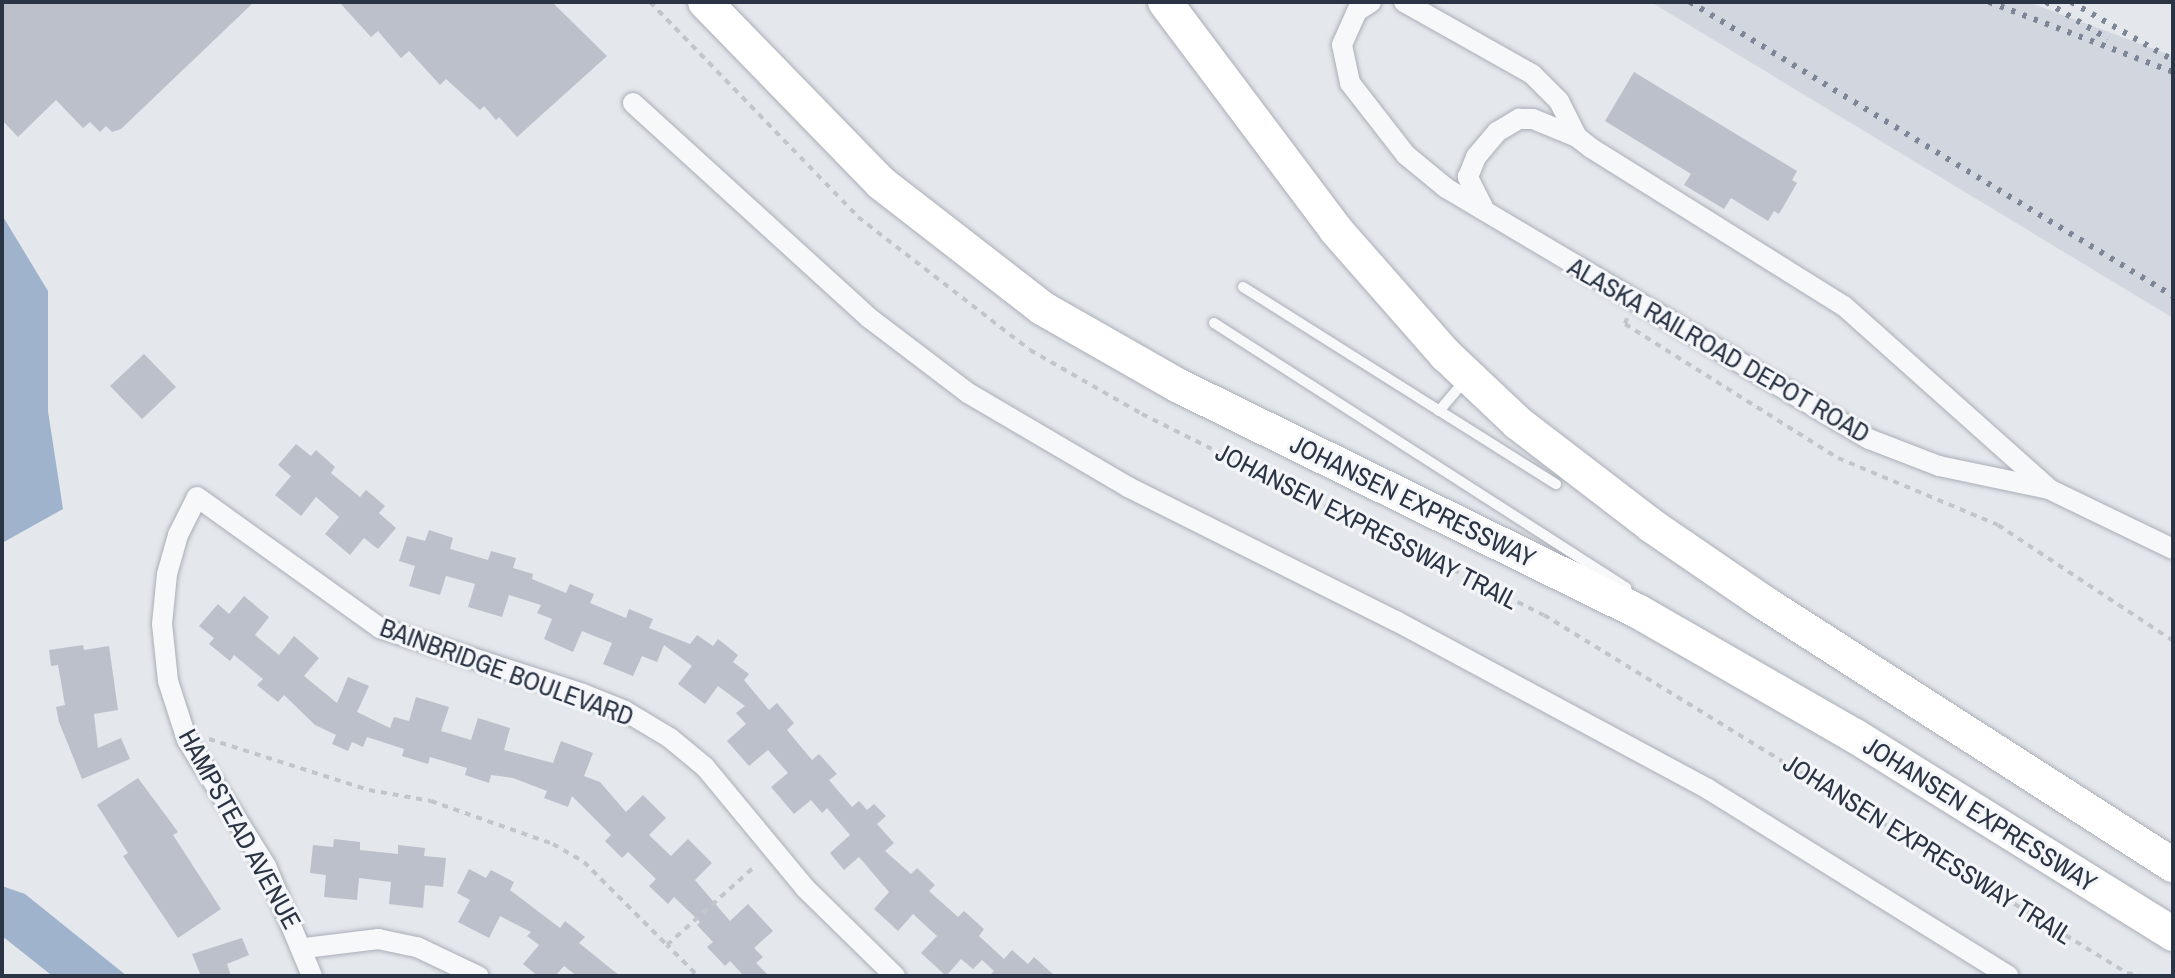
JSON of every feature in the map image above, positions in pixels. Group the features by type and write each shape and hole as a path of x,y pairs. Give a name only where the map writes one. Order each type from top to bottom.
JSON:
{"highway":[{"name":"JOHANSEN EXPRESSWAY","path":"705,2 881,183 1042,308 1179,386 1639,612 1855,736 2173,934"},
{"path":"1165,2 1336,230 1468,376 1552,451 1652,526 2173,865"}],"street":[{"name":"ALASKA RAILROAD DEPOT ROAD","path":"1371,2 1357,11 1347,27 1342,45 1350,83 1406,155 1490,215 1869,439 1939,466 2049,489 2173,549"},
{"path":"1404,2 1532,74 1559,101 1577,137"},
{"path":"633,103 868,317 968,393 1128,487 1396,621 1708,789 2009,976"},
{"name":"ALASKA RAILROAD DEPOT ROAD","path":"1490,215 1475,198 1468,177 1476,157 1497,132 1519,119 1533,119 1577,137 1844,306 2049,489"},
{"name":"HAMPSTEAD AVENUE","path":"197,497 174,548 162,624 168,681 187,740 266,866 305,948 312,976"},
{"name":"BAINBRIDGE BOULEVARD","path":"197,497 380,628 583,694 625,711 670,738 705,767 805,888 895,976"},
{"path":"305,948 378,939 417,947 478,976"}],"lane":[{"path":"1243,287 1556,484"},
{"path":"1214,323 1855,736"},
{"path":"1439,411 1468,376"}],"path":[{"name":"JOHANSEN EXPRESSWAY TRAIL","path":"650,2 840,201 926,274 1030,350 1142,414 1569,629 2127,973 2141,976"},
{"path":"1631,311 1625,324 1787,427 1838,458 1998,525 2173,641"},
{"path":"187,740 205,738 344,782 431,801 553,844 584,862 695,975"},
{"path":"667,945 753,868"}],"shaded area":[{"path":"1651,2 2028,2 2173,56 2173,318"}],"water":[{"path":"2,215 48,291 48,411 63,509 2,543"},
{"path":"2,886 25,894 127,976 50,974 2,936"}],"building":[{"path":"2,2 254,2 121,129 112,132 106,126 100,132 90,122 83,128 56,100 18,137 2,120"},
{"path":"339,2 552,2 607,56 517,137 499,117 496,120 484,106 480,110 446,79 440,85 409,51 401,58 378,31 371,37"},
{"path":"1634,72 1797,171 1792,180 1797,183 1779,214 1774,211 1768,221 1731,198 1724,209 1684,185 1691,174 1605,121"},
{"path":"144,354 176,387 142,419 110,386"},
{"path":"296,444 311,456 316,450 335,467 331,473 360,497 366,490 385,506 379,513 396,528 378,549 364,538 350,555 325,534 339,517 316,497 301,516 275,495 291,476 278,465"},
{"path":"429,530 453,538 450,549 488,560 491,551 516,558 513,568 533,574 532,579 566,593 570,584 594,594 590,603 626,618 629,609 653,619 649,628 690,644 697,635 713,646 718,639 738,655 733,662 749,674 744,680 769,710 777,703 794,723 787,730 812,760 819,754 837,774 829,780 852,807 859,801 867,810 874,804 886,816 877,824 894,843 885,851 911,874 917,868 935,885 929,891 958,917 964,911 984,929 979,936 1004,959 1012,950 1028,964 1034,957 1055,976 989,976 994,971 982,960 973,969 961,959 946,976 921,953 937,936 913,914 898,931 874,909 889,892 859,857 844,870 830,853 850,835 827,808 822,813 811,800 794,814 771,787 788,773 768,750 749,766 727,741 746,724 736,713 745,706 718,686 705,704 678,684 692,666 664,645 657,662 642,656 633,676 603,664 612,643 582,631 573,652 544,639 552,619 537,613 541,605 509,595 502,617 468,607 475,584 446,576 440,595 409,586 415,566 399,561 407,536 425,541"},
{"path":"244,596 269,617 255,635 279,655 294,636 319,658 304,676 337,703 348,677 369,686 357,712 390,728 394,717 409,721 416,697 449,707 441,731 471,740 478,718 510,728 504,750 553,763 561,741 593,753 584,776 600,782 626,812 643,795 666,818 649,835 671,856 688,839 712,863 695,880 730,921 748,904 773,931 754,948 763,957 756,963 769,976 744,976 730,961 725,966 707,947 713,942 697,925 700,922 674,897 668,904 649,886 656,879 628,852 622,858 605,841 611,835 572,796 568,807 544,798 547,791 513,778 491,775 489,783 465,775 467,768 430,757 428,764 402,756 404,749 367,737 363,747 352,742 348,751 332,744 336,735 315,725 284,695 278,702 257,685 263,679 234,655 230,661 209,644 214,638 199,626 218,604 229,614"},
{"path":"83,645 84,650 109,646 118,710 94,714 98,748 121,738 130,759 82,779 59,722 56,707 65,705 58,665 51,666 49,650"},
{"path":"138,778 178,832 173,835 221,909 178,938 123,856 128,853 97,805"},
{"path":"334,839 360,842 360,850 398,854 398,845 425,848 424,856 446,858 443,887 425,885 423,908 389,904 391,882 359,878 357,900 324,897 326,875 310,873 313,845 333,847"},
{"path":"469,869 486,878 491,870 514,882 510,890 560,928 565,921 585,937 579,943 620,976 577,976 564,966 555,976 538,976 523,964 539,945 527,936 531,932 500,916 489,938 458,922 470,900 457,893"},
{"path":"242,938 249,955 227,964 231,976 201,976 192,954"}],"railway":[{"path":"1690,2 2173,296"},
{"path":"1989,2 2173,72"},
{"path":"2046,2 2108,39"},
{"path":"2071,2 2173,60"}]}
